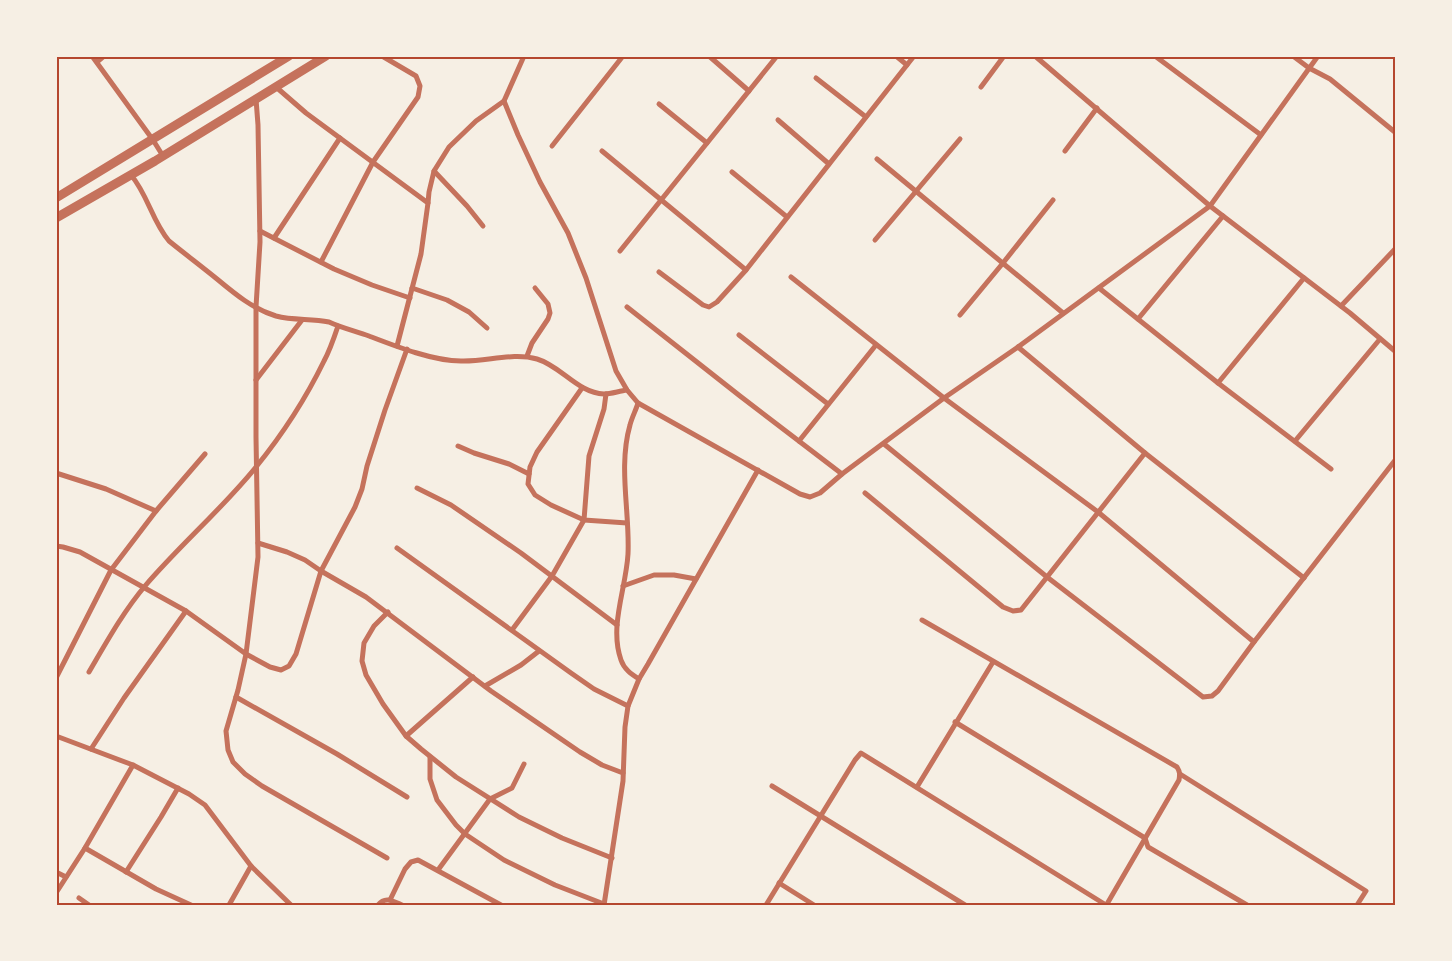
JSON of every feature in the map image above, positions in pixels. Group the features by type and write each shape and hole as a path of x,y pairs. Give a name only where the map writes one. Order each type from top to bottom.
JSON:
{"street":[{"path":"92,56 163,156"},
{"path":"97,62 104,56"},
{"path":"56,198 289,56"},
{"path":"56,218 163,156 326,56"},
{"path":"321,262 373,162 418,97 420,86 416,76 382,56"},
{"path":"552,146 623,56"},
{"path":"709,56 749,91"},
{"path":"620,251 777,56"},
{"path":"896,56 907,65"},
{"path":"658,272 702,305 709,307 717,302 746,270 914,56"},
{"path":"982,87 1004,56"},
{"path":"1035,56 1210,206 1341,306 1396,352"},
{"path":"1155,56 1261,135"},
{"path":"1293,56 1309,68 1330,79 1396,133"},
{"path":"504,100 540,182 568,233 586,278 616,371 626,390 638,403 800,494 810,496 820,493 842,474 944,398 1018,347 1210,206 1318,56"},
{"path":"397,346 421,254 429,192 434,171 449,147 476,121 504,100 521,57"},
{"path":"816,78 866,117"},
{"path":"276,87 306,113 428,203"},
{"path":"256,99 260,231 256,307 258,558 246,654 226,731 228,750 233,762 245,774 262,786 387,858"},
{"path":"659,104 707,143"},
{"path":"1065,151 1097,108"},
{"path":"778,120 829,164"},
{"path":"274,238 340,138"},
{"path":"875,240 960,138"},
{"path":"602,151 746,270"},
{"path":"877,159 1063,313"},
{"path":"434,171 483,226"},
{"path":"732,172 787,217"},
{"path":"131,175 144,194 161,232 169,241 238,297 274,316 292,320 329,322 397,346 446,360 462,361 527,356 541,360 554,367 582,388 596,393 606,394 626,390"},
{"path":"419,196 426,195 429,192"},
{"path":"960,315 1053,200"},
{"path":"1138,319 1223,216"},
{"path":"260,231 372,285 410,298"},
{"path":"1341,306 1396,248"},
{"path":"791,277 944,398 1098,512 1254,642"},
{"path":"1218,383 1304,278"},
{"path":"412,288 447,300 468,312 487,328"},
{"path":"527,356 532,343 550,313 548,304 535,288"},
{"path":"1099,288 1218,383 1331,469"},
{"path":"627,307 842,474"},
{"path":"256,381 302,320"},
{"path":"89,672 143,588 256,467 278,438 325,360 338,326"},
{"path":"740,335 828,404"},
{"path":"1295,441 1380,339"},
{"path":"798,441 876,345"},
{"path":"1018,347 1146,453 1304,578"},
{"path":"56,546 80,552 186,611 246,654 270,667 281,670 288,666 296,654 321,571 355,507 385,410 407,349"},
{"path":"582,388 537,452 530,467 528,484 535,494 551,505 584,520 627,523"},
{"path":"512,630 552,576 584,520 589,456 604,409 606,394"},
{"path":"638,403 630,425 626,448 625,483 628,555 617,625 618,649 621,662 627,671 639,679"},
{"path":"884,444 1046,577 1203,698 1212,696 1218,691 1396,460"},
{"path":"458,446 509,464 529,474"},
{"path":"865,493 1003,607 1014,611 1021,610 1146,453"},
{"path":"56,678 111,570 156,511 204,454"},
{"path":"430,757 430,779 438,800 464,834 504,860 555,885 604,904 623,773 628,706 639,679 758,470"},
{"path":"56,473 106,489 156,511"},
{"path":"417,488 451,505 521,553 617,625"},
{"path":"258,543 305,560 366,597 473,678 580,752 602,765 623,773"},
{"path":"397,548 594,689 628,706"},
{"path":"623,586 654,575 674,575 696,579"},
{"path":"91,749 124,698 186,611"},
{"path":"388,612 374,626 364,643 362,661 366,675 383,704 406,736 456,777 519,817 562,838 612,858"},
{"path":"766,905 861,753 1107,904 1179,780 1180,774 1177,767 922,620"},
{"path":"485,686 521,665 539,651"},
{"path":"917,787 993,662"},
{"path":"406,736 473,678"},
{"path":"236,697 407,796"},
{"path":"955,722 1145,838 1148,847 1246,905"},
{"path":"56,736 133,765 178,788 205,805 218,820 250,866 291,905"},
{"path":"438,870 490,799 512,788 524,764"},
{"path":"56,893 85,848 133,765"},
{"path":"1180,774 1366,891 1357,905"},
{"path":"772,786 965,905"},
{"path":"126,872 178,788"},
{"path":"85,848 156,889 190,905"},
{"path":"390,900 405,869 411,862 418,860 501,905"},
{"path":"230,905 250,866"},
{"path":"56,872 66,877"},
{"path":"779,883 814,905"},
{"path":"79,898 89,905"},
{"path":"378,905 380,902 390,900 402,905"}]}
